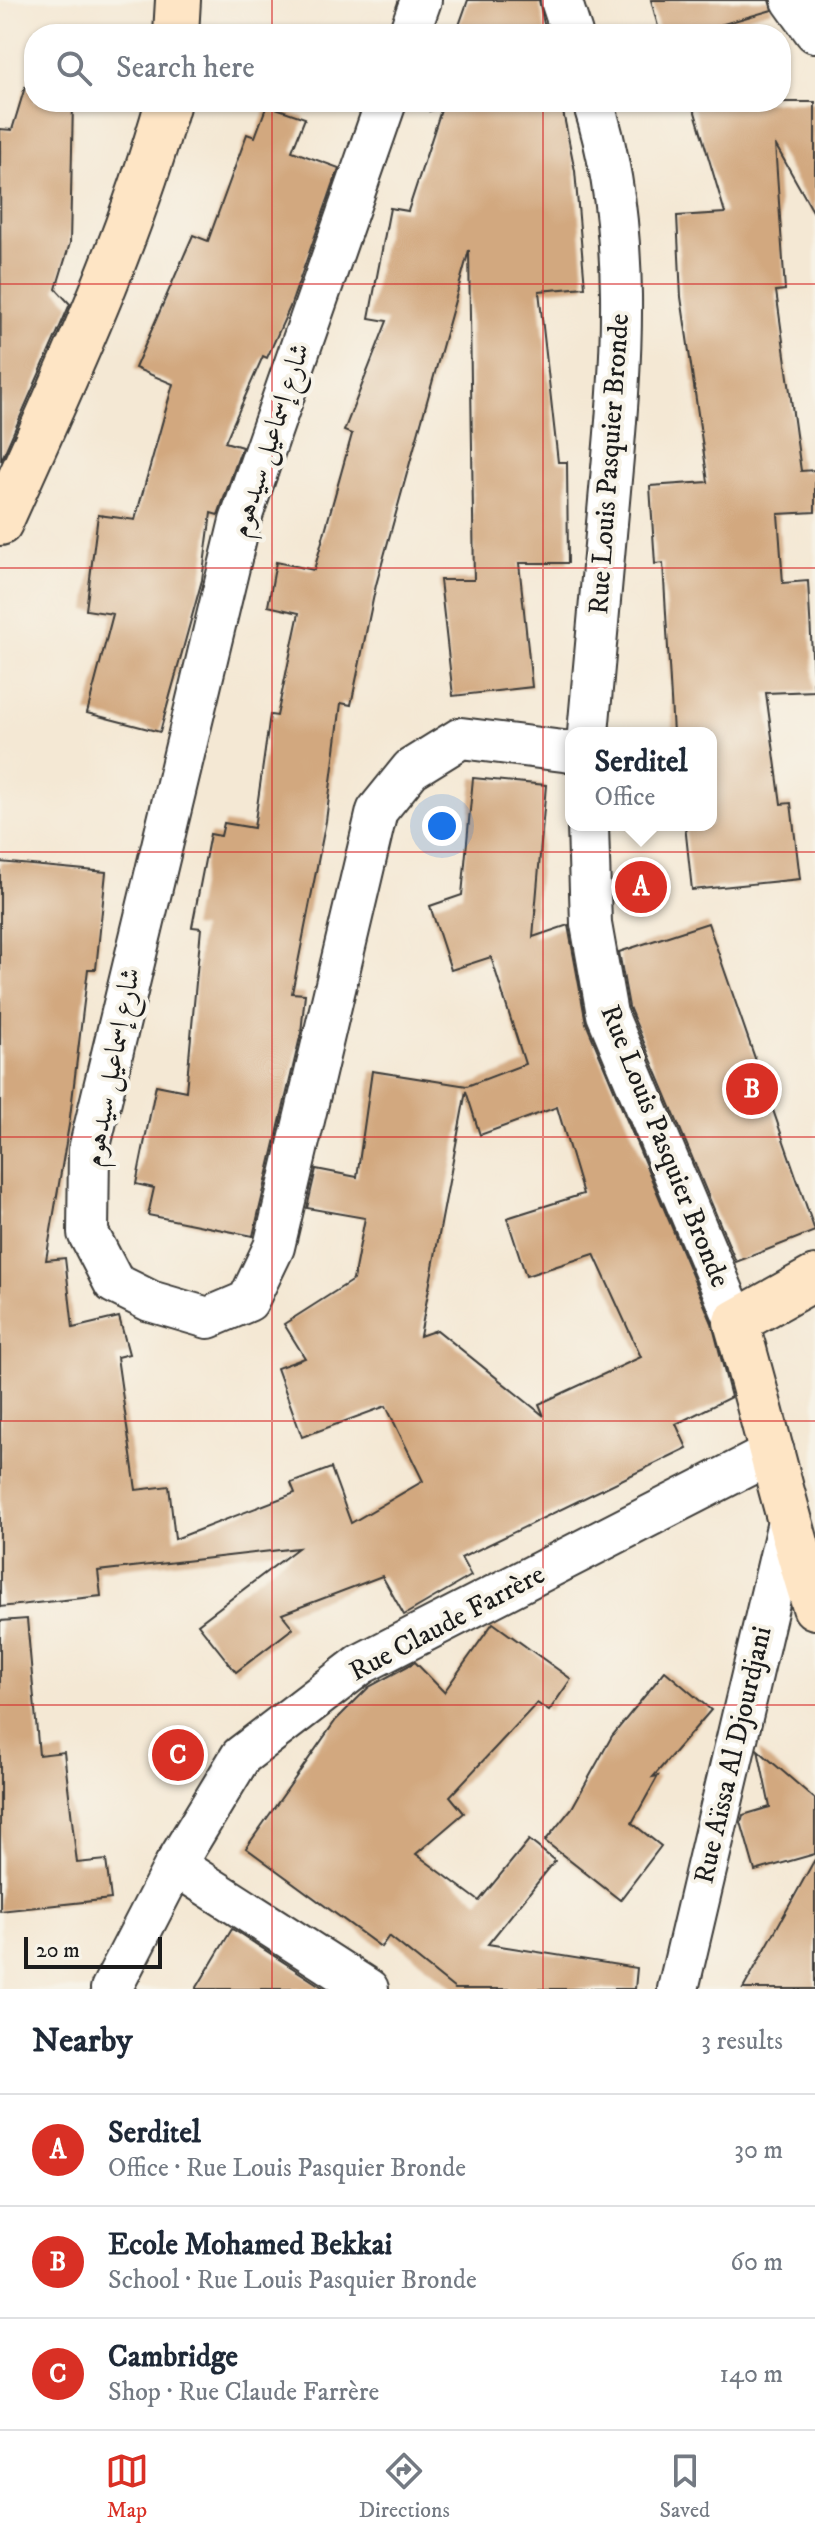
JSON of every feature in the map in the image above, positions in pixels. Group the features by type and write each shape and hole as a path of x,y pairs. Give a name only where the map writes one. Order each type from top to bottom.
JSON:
{"street":[{"path":"177,24 178,0"},
{"path":"413,24 421,0"},
{"path":"561,0 569,24"},
{"path":"792,0 815,32"},
{"path":"0,523 109,281 165,112"},
{"name":"شارع إسماعيل سيدهوم","path":"383,112 240,521 103,1088 89,1150 88,1233 114,1283 150,1301 208,1318 248,1301 274,1247 377,811 411,769 461,738 565,751"},
{"name":"Rue Louis Pasquier Bronde","path":"589,727 623,352 619,246 602,128 596,112"},
{"name":"Rue Louis Pasquier Bronde","path":"588,831 591,924 607,1014 736,1322"},
{"path":"815,1278 736,1322 774,1452 788,1522 815,1607"},
{"name":"Rue Claude Farrère","path":"111,1989 175,1865 241,1756 361,1664 774,1452"},
{"name":"Rue Aïssa Al Djourdjani","path":"678,1989 788,1522"},
{"path":"175,1865 368,1989"}],"building":[{"path":"468,0 539,0 544,24 460,24"},
{"path":"651,0 769,0 772,10 724,24 657,24"},
{"path":"24,90 24,112 73,112 70,243 56,289 70,304 1,461 0,129 12,130"},
{"path":"791,102 815,102 815,215 775,144 785,290 776,291 801,471 815,470 815,512 778,514 783,583 808,581 814,691 766,693 781,804 791,803 800,879 692,890 686,831 717,831 717,727 673,727 663,563 655,564 650,486 708,482 681,297 677,216 725,213 695,112 791,112"},
{"path":"264,112 287,112 305,118 292,151 339,168 290,307 267,358 263,356 225,442 242,447 218,515 211,513 202,580 160,732 87,713 113,614 86,610 98,515 135,520 173,384 135,368 193,235 208,241 247,134 255,137"},
{"path":"440,112 563,112 575,171 585,287 539,291 558,462 567,462 568,563 519,563 532,687 453,696 440,580 474,580 469,250 376,585 351,705 341,703 326,821 292,993 305,994 301,1033 253,1236 148,1215 154,1188 136,1184 156,1085 186,1091 201,928 192,927 210,834 221,836 224,823 254,828 270,715 277,716 299,613 268,606 276,562 314,570 352,434 344,431 387,321 369,318 390,208 408,211"},
{"path":"473,778 546,785 533,937 568,925 586,1023 712,1323 731,1397 676,1424 687,1448 461,1558 471,1576 404,1615 382,1576 282,1614 293,1628 236,1672 198,1624 298,1548 98,1571 101,1596 0,1607 0,862 106,872 96,969 88,969 69,1125 46,1260 65,1258 73,1328 119,1317 129,1354 117,1357 136,1490 169,1486 175,1539 295,1493 291,1483 331,1468 351,1523 423,1481 386,1406 302,1437 277,1368 305,1358 284,1324 353,1280 365,1218 307,1208 316,1169 357,1177 372,1071 467,1086 525,1064 491,957 451,970 430,906 462,895","holes":["466,1091 480,1135 557,1107 583,1194 507,1218 526,1276 594,1254 641,1357 539,1404 544,1416 437,1330 420,1336"]},
{"path":"708,923 815,1231 736,1262 629,1007 619,952"},
{"path":"27,1619 39,1755 64,1752 77,1863 106,1860 111,1899 0,1911 0,1621"},
{"path":"493,1623 571,1679 549,1711 537,1703 450,1796 464,1813 416,1854 479,1901 529,1840 555,1861 488,1944 637,1968 635,1989 455,1989 389,1936 381,1947 246,1848 336,1720 369,1687 415,1662 444,1692"},
{"path":"665,1671 711,1710 653,1777 658,1776 632,1823 661,1846 620,1900 545,1841 572,1808 612,1736"},
{"path":"758,1750 815,1799 815,1854 755,1871 741,1822 743,1815 770,1807"},
{"path":"815,1859 815,1989 743,1989"},
{"path":"232,1929 242,1935 325,1989 196,1989"}],"place":[{"name":"Serditel","path":"641,887"},
{"name":"Ecole Mohamed Bekkai","path":"752,1089"},
{"name":"Cambridge","path":"178,1755"}]}
